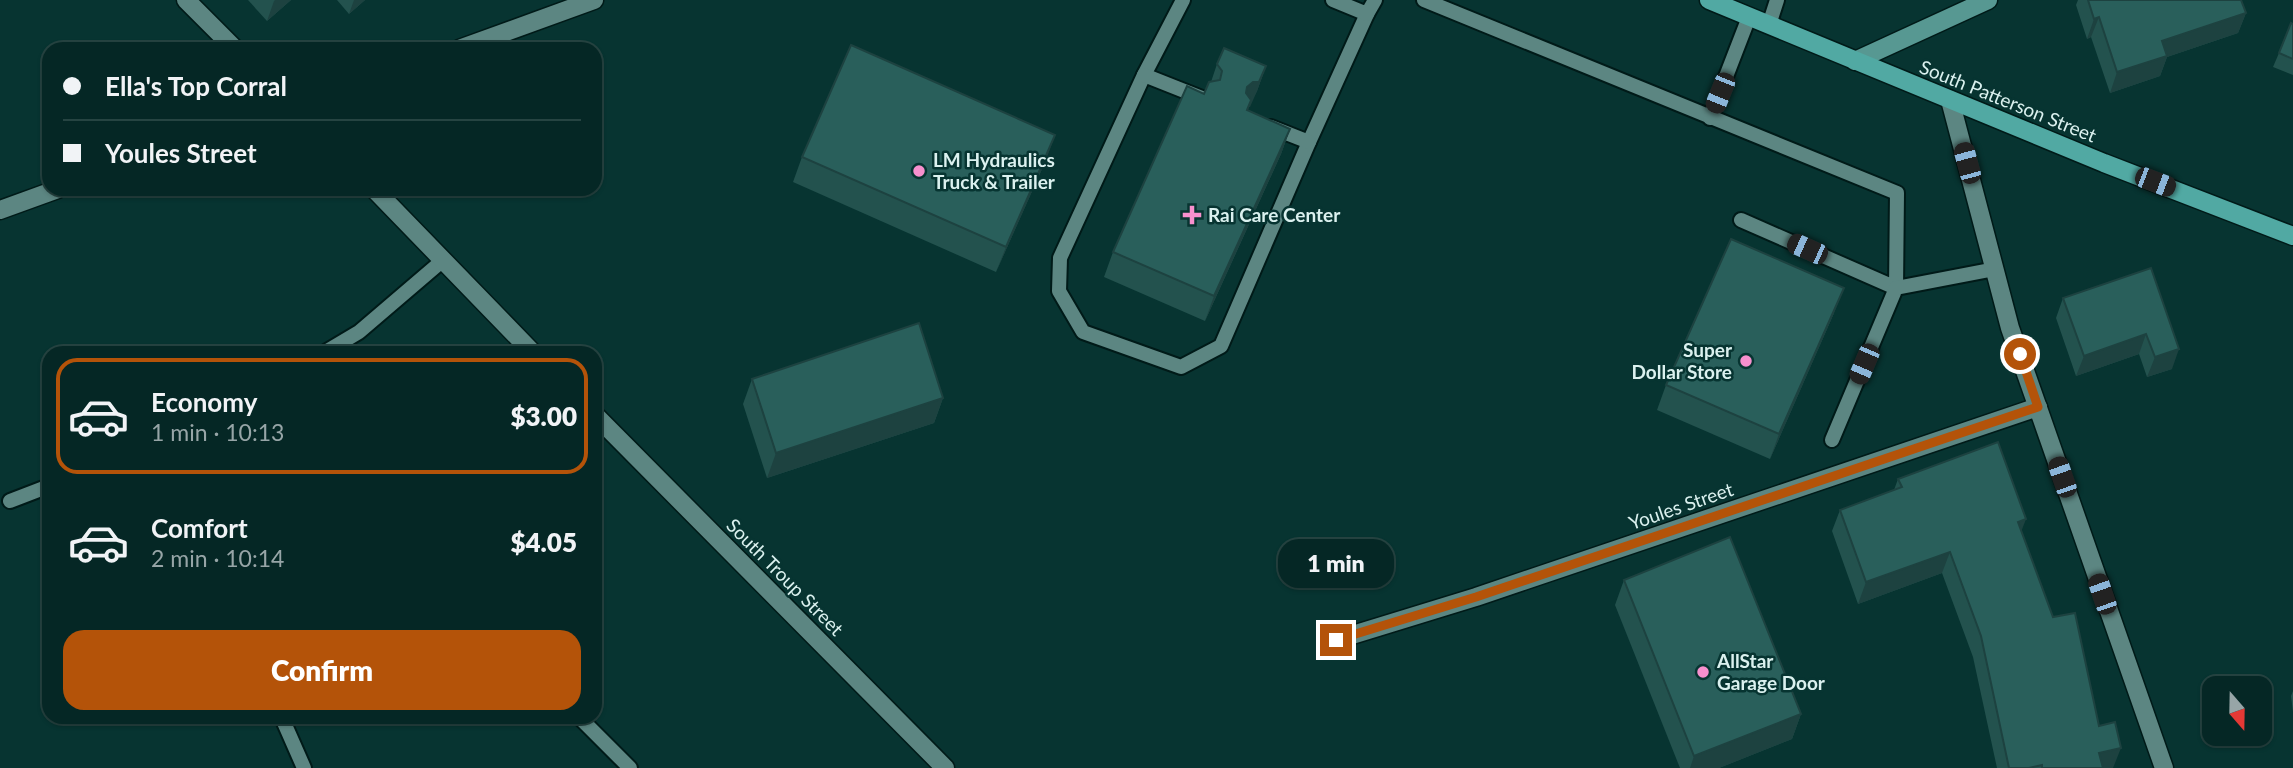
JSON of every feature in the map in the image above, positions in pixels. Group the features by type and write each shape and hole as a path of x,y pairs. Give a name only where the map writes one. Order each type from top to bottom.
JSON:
{"main road":[{"name":"South Patterson Street","path":"1709,0 1950,100 2293,236"},
{"path":"1855,61 1978,2"}],"street":[{"path":"186,0 228,42"},
{"path":"478,42 593,0"},
{"path":"1950,100 2010,328 2164,768"},
{"path":"0,210 42,195"},
{"path":"381,196 526,346"},
{"name":"Youles Street","path":"1336,640 1476,597 2038,407"},
{"name":"South Troup Street","path":"602,422 945,768"}],"lane":[{"path":"1183,0 1144,75 1060,258 1059,291 1083,332 1181,367 1221,346 1309,142 1376,0"},
{"path":"1333,0 1367,15"},
{"path":"1424,0 1897,193 1896,288 1832,440"},
{"path":"1769,25 1777,0"},
{"path":"1710,118 1749,17"},
{"path":"1144,75 1204,99"},
{"path":"1258,121 1309,142"},
{"path":"1741,220 1896,288 1995,269"},
{"path":"336,346 359,332 442,261"},
{"path":"10,501 42,489"},
{"path":"285,724 304,768"},
{"path":"586,724 630,768"}],"building":[{"path":"2088,0 2241,0 2246,13 2162,41 2167,56 2117,72 2099,17 2094,19"},
{"path":"2291,23 2293,24 2293,59 2279,53"},
{"name":"LM Hydraulics Truck & Trailer","path":"851,45 1055,135 1006,247 802,157"},
{"name":"Rai Care Center","path":"1224,48 1266,66 1259,82 1253,82 1247,87 1246,93 1251,100 1247,110 1290,129 1214,296 1113,252 1187,86 1204,94 1209,82 1220,80 1222,71 1217,64"},
{"name":"Super Dollar Store","path":"1731,239 1844,288 1779,434 1666,385"},
{"path":"2151,268 2179,349 2155,357 2146,334 2084,356 2063,298"},
{"path":"919,323 943,398 776,453 752,379"},
{"path":"1998,442 2026,519 2018,522 2053,617 2075,613 2099,726 2115,722 2121,748 2099,753 2103,768 2042,768 2042,765 2009,768 1981,636 1950,552 1866,582 1840,510 1902,487 1898,479"},
{"name":"AllStar Garage Door","path":"1730,537 1801,714 1694,756 1624,580"}],"place":[{"name":"LM Hydraulics Truck & Trailer","path":"919,171"},
{"name":"Rai Care Center","path":"1192,215"},
{"name":"Super Dollar Store","path":"1746,361"},
{"name":"AllStar Garage Door","path":"1703,672"}],"route":[{"path":"1336,640 1476,597 2038,407 2020,354"}]}
